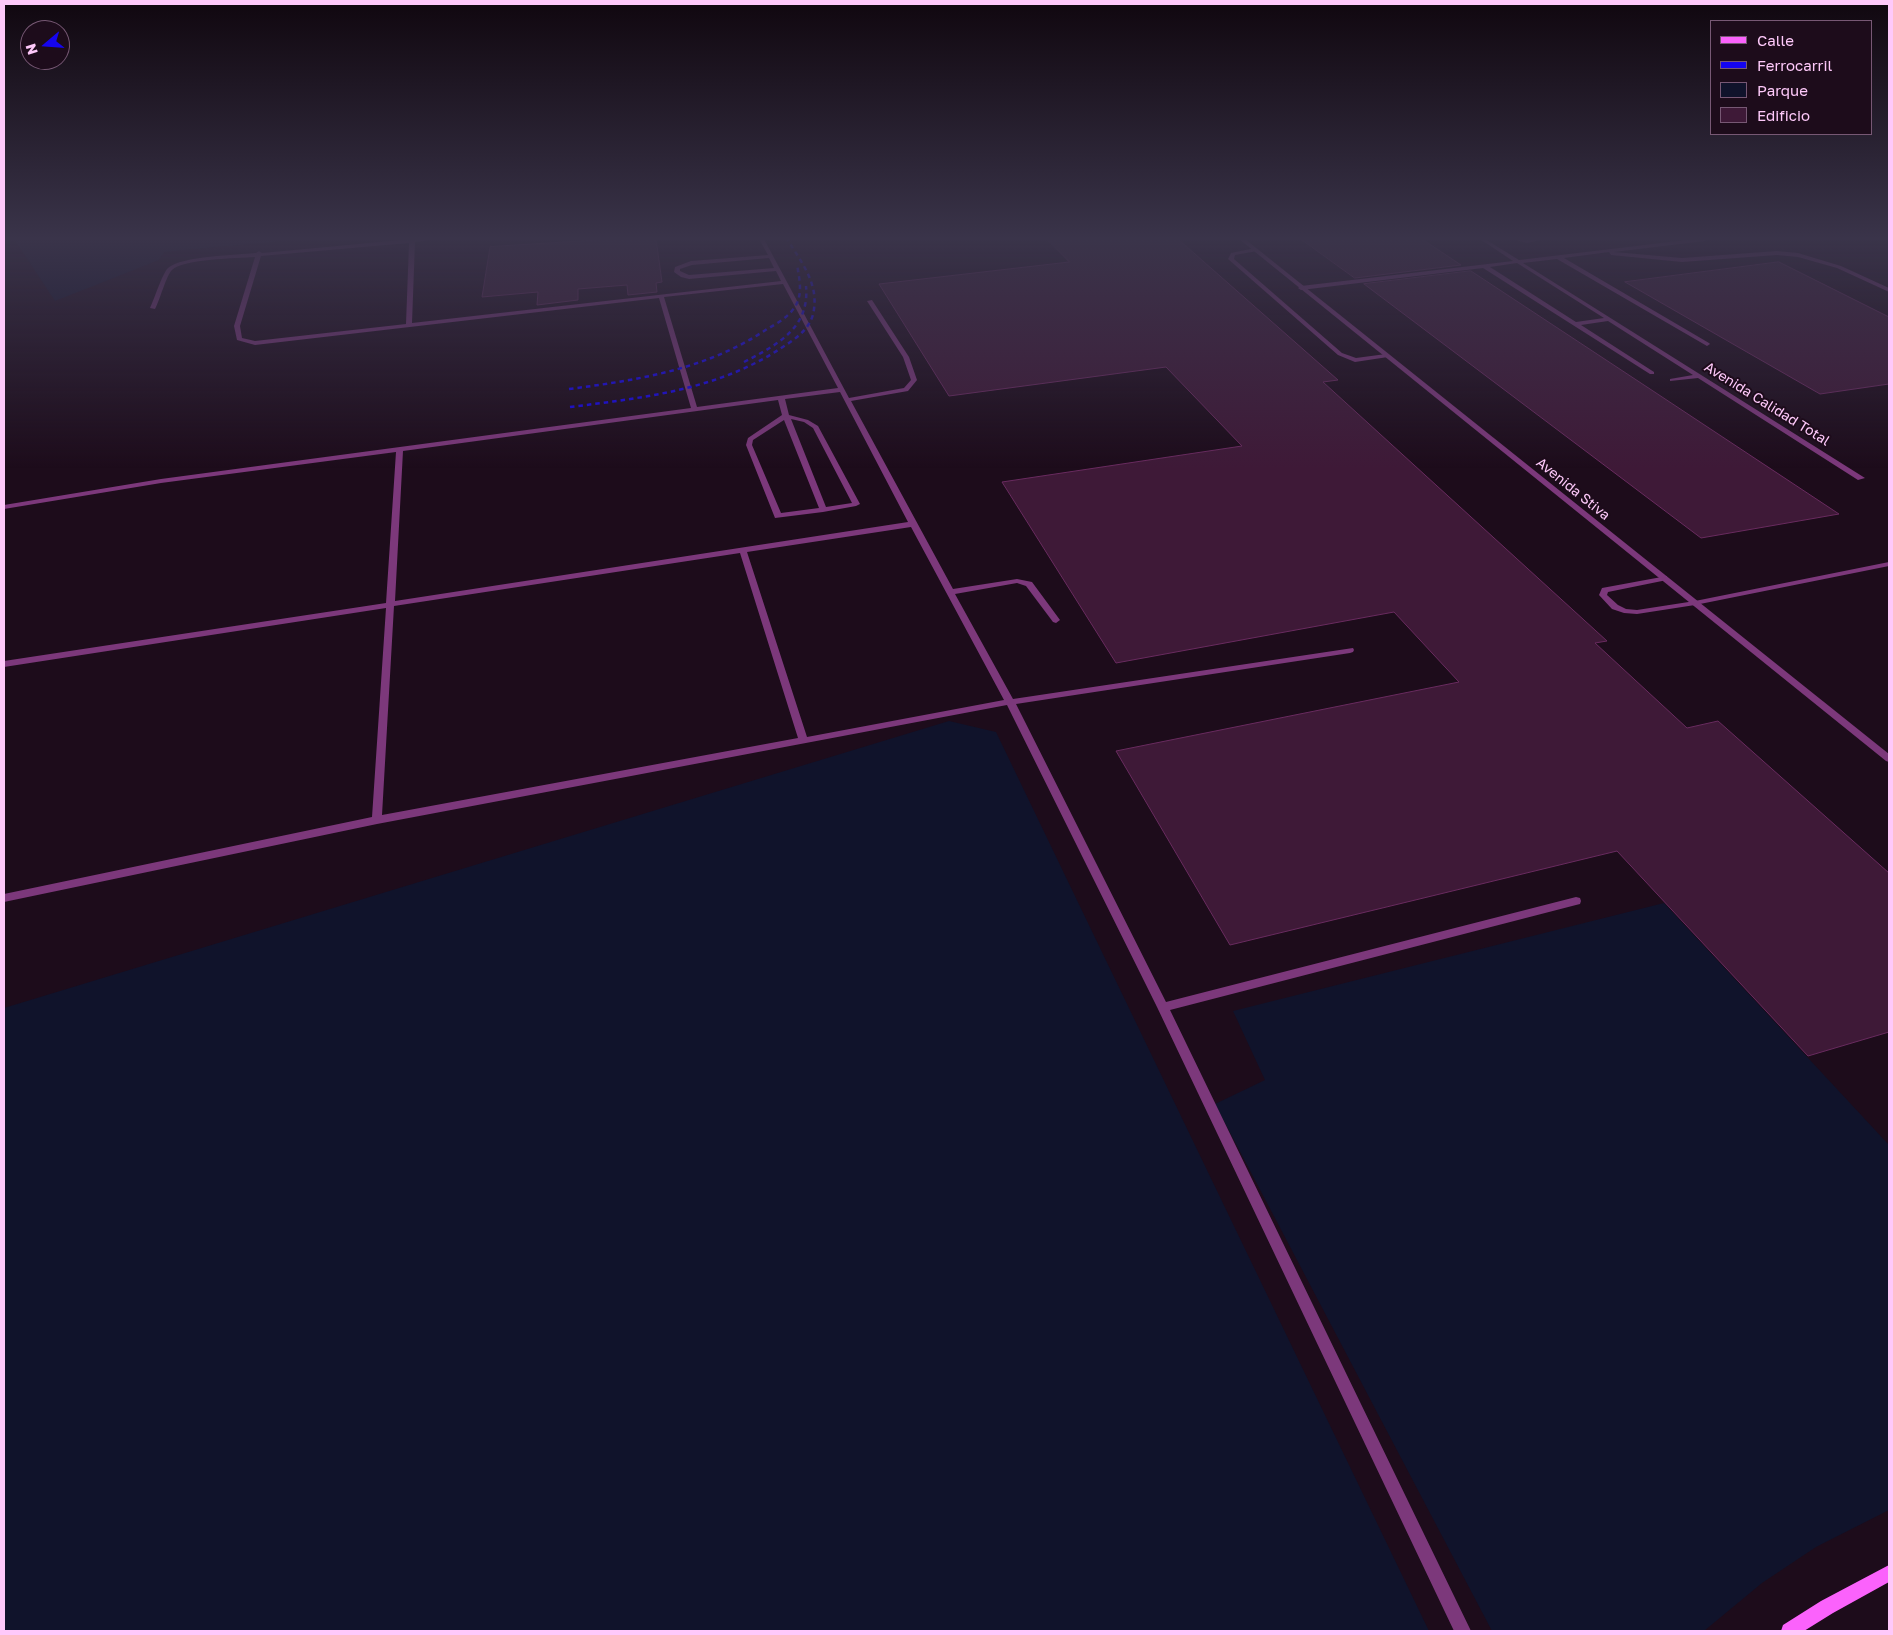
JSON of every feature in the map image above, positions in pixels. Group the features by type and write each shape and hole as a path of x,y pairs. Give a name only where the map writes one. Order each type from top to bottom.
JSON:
{"street":[{"path":"240,315 237,326 240,339 247,342 266,343 493,315"},
{"path":"409,315 409,325"},
{"path":"667,315 695,410"},
{"path":"803,315 846,400 1010,702 1163,1007 1463,1631"},
{"path":"846,400 906,390 914,380 906,357 879,315"},
{"path":"1296,315 1340,354 1355,360 1386,356"},
{"name":"Avenida Stiva","path":"1335,315 1889,759"},
{"path":"1562,315 1652,373"},
{"name":"Avenida Calidad Total","path":"1604,315 1861,478"},
{"path":"1658,315 1707,344"},
{"path":"1576,324 1610,319"},
{"path":"1672,380 1700,376"},
{"path":"4,507 161,481 841,390"},
{"path":"782,398 786,416 823,510"},
{"path":"786,416 806,421 816,427 856,504 823,510 778,516 749,445 750,439 755,434 786,416"},
{"path":"378,820 400,449"},
{"path":"4,664 913,524"},
{"path":"743,550 803,740"},
{"path":"1664,578 1604,590 1602,595 1615,607 1624,611 1636,612 1695,603 1889,564"},
{"path":"950,592 1017,581 1029,584 1056,620"},
{"path":"4,898 378,820 803,740 1010,702 1350,650"},
{"path":"1163,1007 1576,901"},
{"path":"1789,1631 1827,1607 1889,1574"}],"green space":[{"path":"949,721 996,732 1429,1631 4,1631 4,1008"},
{"path":"1664,903 1889,1145 1889,1510 1816,1547 1762,1583 1704,1631 1492,1631 1215,1104 1265,1080 1233,1011"}],"building":[{"path":"899,315 1265,315 1338,380 1323,382 1607,641 1595,643 1687,728 1718,721 1889,873 1889,1032 1808,1056 1617,851 1230,945 1116,751 1459,682 1394,612 1116,663 1002,482 1242,446 1166,367 949,396"},
{"path":"1406,315 1538,315 1839,514 1701,538"},
{"path":"1683,315 1886,315 1889,317 1889,384 1820,394"}],"railway":[{"path":"569,389 647,377 697,363 744,343 788,315"},
{"path":"744,362 779,342 797,324 802,315"},
{"path":"570,407 651,396 729,375 754,364 796,338 806,328 813,315"}]}
